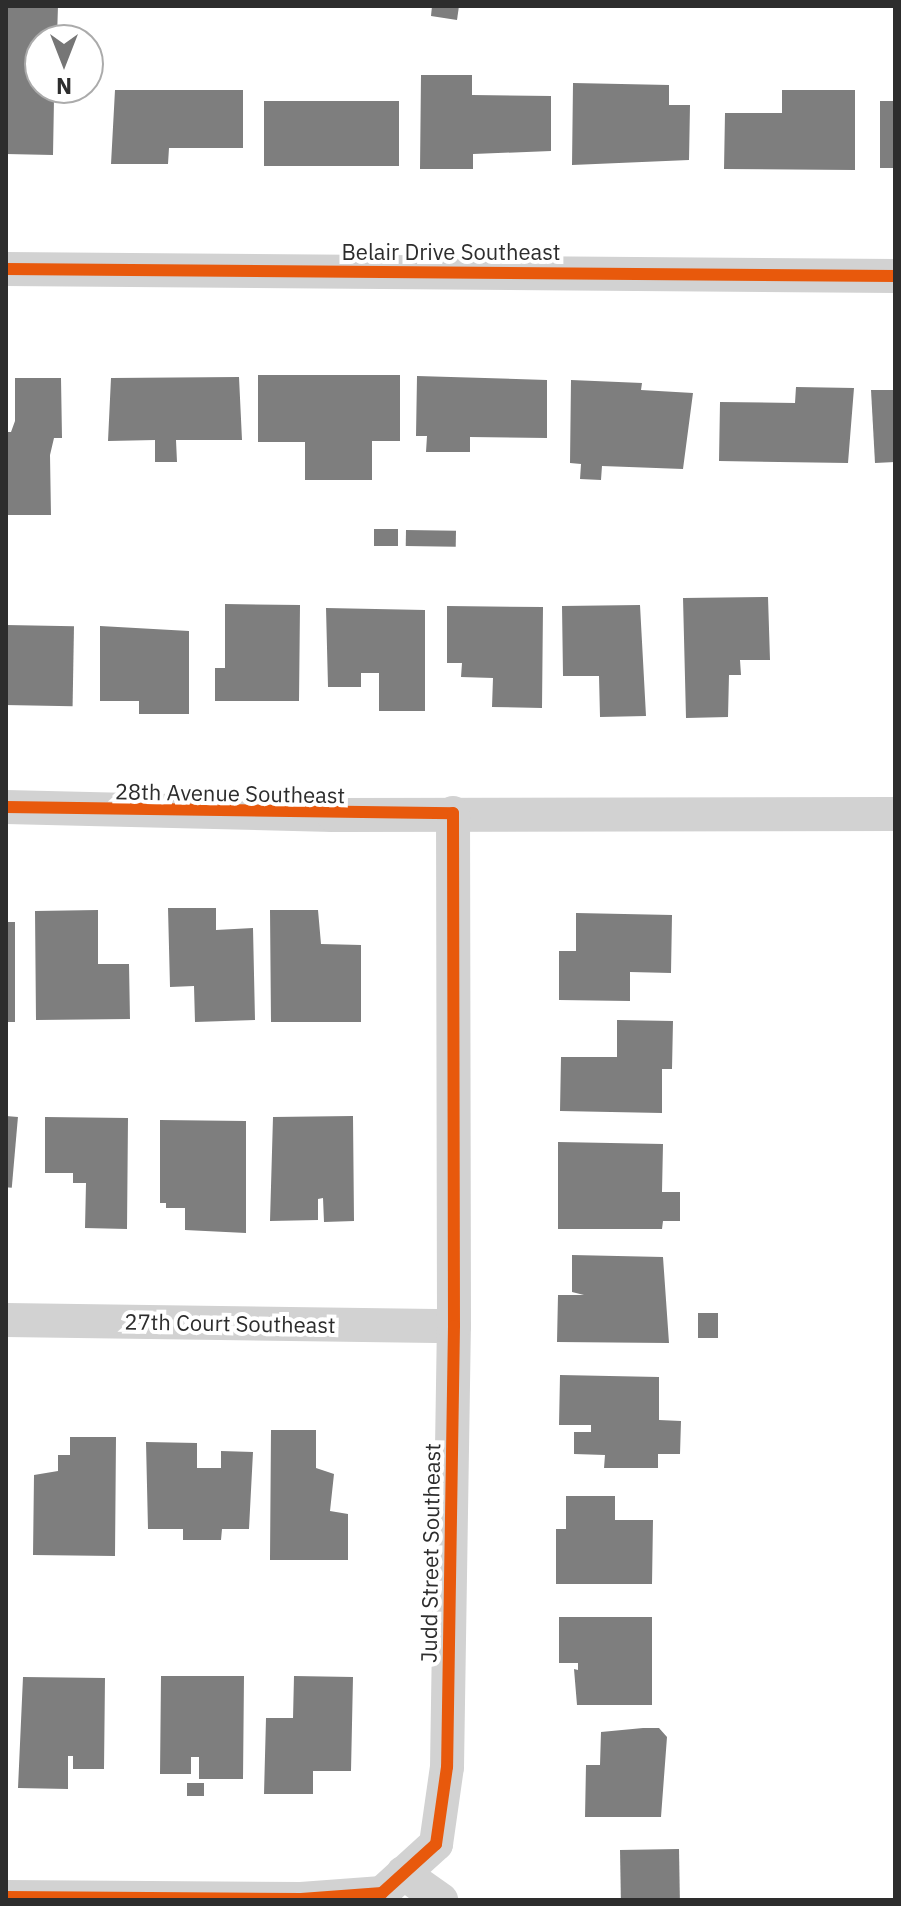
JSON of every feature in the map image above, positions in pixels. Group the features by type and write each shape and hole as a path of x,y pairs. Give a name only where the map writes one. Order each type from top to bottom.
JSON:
{"street":[{"name":"Belair Drive Southeast","path":"6,269 895,276"},
{"name":"28th Avenue Southeast","path":"6,807 453,813 895,814"},
{"name":"Judd Street Southeast","path":"6,1897 301,1899 382,1893 436,1844 447,1767 454,1326 453,813"},
{"name":"27th Court Southeast","path":"6,1320 454,1326"},
{"path":"403,1873 441,1900"}],"building":[{"path":"6,6 58,6 57,24 24,24 24,104 54,104 53,155 6,154"},
{"path":"432,6 459,6 457,20 431,16"},
{"path":"421,75 472,75 472,95 551,96 551,151 473,154 473,169 420,169"},
{"path":"573,83 669,85 669,105 690,105 689,160 572,165"},
{"path":"115,90 243,90 243,148 169,148 168,164 111,164"},
{"path":"782,90 855,90 855,170 724,169 725,113 782,113"},
{"path":"264,101 399,101 399,166 264,166"},
{"path":"880,101 895,101 895,168 880,168"},
{"path":"258,375 400,375 400,441 372,441 372,480 305,480 305,442 258,442"},
{"path":"417,376 547,380 547,438 470,437 470,452 426,452 427,436 416,436"},
{"path":"239,377 242,440 176,440 177,462 155,462 155,440 108,441 111,378"},
{"path":"15,378 61,378 62,438 54,438 50,455 51,515 6,515 6,432 11,432 15,421"},
{"path":"571,380 642,383 641,390 693,393 683,469 602,466 601,480 580,479 581,464 570,463"},
{"path":"796,387 854,388 848,463 719,461 720,402 795,403"},
{"path":"871,390 895,390 895,462 875,463"},
{"path":"374,529 398,529 398,546 374,546"},
{"path":"406,530 456,531 456,547 406,546"},
{"path":"768,597 770,660 740,660 741,675 729,675 728,717 686,718 683,598"},
{"path":"225,604 300,605 299,701 215,701 215,668 225,668"},
{"path":"640,605 646,716 600,717 599,676 563,676 562,606"},
{"path":"447,606 543,607 542,708 492,707 493,678 461,677 462,663 447,663"},
{"path":"326,608 425,610 425,711 379,711 379,673 361,673 361,687 328,687"},
{"path":"6,625 74,626 73,706 6,705"},
{"path":"100,626 189,631 189,714 139,714 139,701 100,701"},
{"path":"168,908 216,908 216,930 253,928 255,1020 195,1022 194,986 170,987"},
{"path":"98,910 98,964 129,964 130,1019 36,1020 35,911"},
{"path":"270,910 318,910 321,944 361,945 361,1022 271,1022"},
{"path":"576,913 672,915 671,973 630,972 630,1001 559,1000 559,951 576,951"},
{"path":"6,922 15,922 15,1022 6,1022"},
{"path":"617,1020 673,1021 672,1069 662,1069 662,1113 560,1111 561,1057 617,1057"},
{"path":"6,1116 18,1117 12,1188 6,1187"},
{"path":"353,1116 354,1221 324,1222 323,1198 318,1199 318,1220 270,1221 273,1117"},
{"path":"45,1117 128,1118 127,1229 85,1228 86,1183 73,1183 73,1173 45,1173"},
{"path":"160,1120 246,1121 246,1233 185,1230 185,1208 166,1208 166,1203 160,1203"},
{"path":"558,1142 663,1144 662,1192 680,1192 680,1221 663,1221 662,1229 558,1229"},
{"path":"572,1255 663,1257 669,1343 557,1342 558,1295 584,1295 572,1292"},
{"path":"698,1313 718,1313 718,1338 698,1338"},
{"path":"560,1375 659,1377 659,1420 681,1421 680,1454 658,1454 658,1468 604,1468 605,1455 574,1454 574,1432 591,1432 591,1425 559,1425"},
{"path":"271,1430 316,1430 316,1468 334,1474 330,1511 348,1514 348,1560 270,1560"},
{"path":"70,1437 116,1437 115,1556 33,1555 34,1475 58,1471 58,1455 70,1455"},
{"path":"146,1442 197,1443 197,1468 221,1468 221,1451 253,1452 249,1529 222,1529 221,1540 183,1540 183,1529 148,1529"},
{"path":"566,1496 615,1496 615,1520 653,1520 652,1584 556,1584 556,1529 566,1529"},
{"path":"559,1617 652,1617 652,1705 577,1705 574,1669 578,1670 578,1663 559,1663"},
{"path":"161,1676 244,1676 243,1779 199,1779 199,1757 191,1757 191,1774 160,1774"},
{"path":"294,1676 353,1677 351,1771 313,1771 313,1794 264,1794 266,1718 293,1718"},
{"path":"23,1677 105,1678 104,1769 73,1769 73,1756 68,1756 68,1789 18,1788"},
{"path":"659,1728 667,1737 661,1817 585,1817 586,1765 600,1765 601,1732"},
{"path":"187,1783 204,1783 204,1796 187,1796"},
{"path":"679,1849 680,1900 621,1900 620,1850"}],"cycle path":[{"path":"6,269 895,276"},
{"path":"6,807 453,813 454,1326 447,1767 436,1844 382,1893 301,1899 6,1897"}]}
